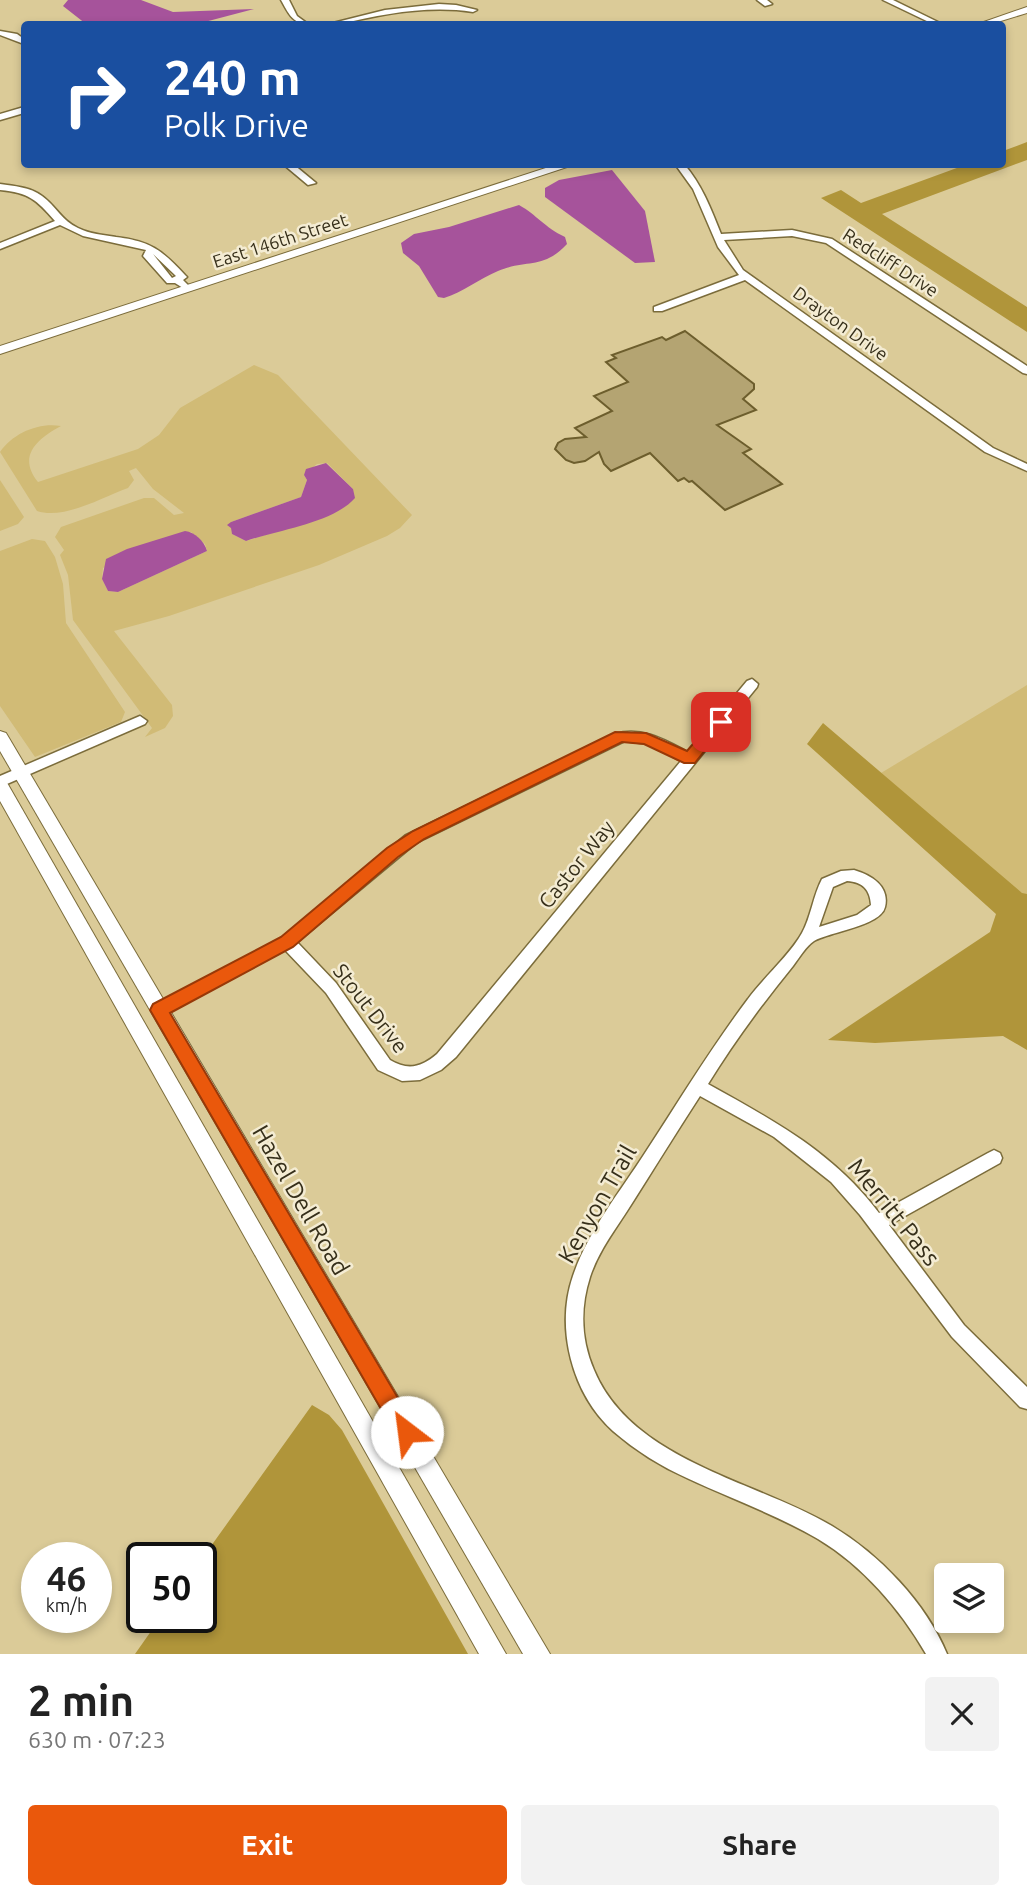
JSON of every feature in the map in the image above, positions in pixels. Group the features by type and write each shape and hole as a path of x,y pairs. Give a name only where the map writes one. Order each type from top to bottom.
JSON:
{"main road":[{"path":"992,21 1027,10"},
{"path":"1006,24 1027,17"},
{"name":"East 146th Street","path":"0,350 181,284 534,168"},
{"name":"East 146th Street","path":"0,340 558,168"},
{"name":"Hazel Dell Road","path":"0,737 537,1654"},
{"path":"0,784 493,1654"}],"street":[{"path":"285,0 299,21"},
{"path":"887,0 932,21"},
{"path":"345,21 422,1 446,2 473,10"},
{"path":"0,33 21,40"},
{"path":"0,117 21,111"},
{"path":"292,168 311,183"},
{"name":"Drayton Drive","path":"682,168 698,187 730,261 746,276 989,450 1027,468"},
{"path":"0,187 23,189 37,194 75,231 135,244 150,250 148,256 170,281 181,284"},
{"path":"0,246 62,221"},
{"name":"Redcliff Drive","path":"720,237 798,233 830,241 1027,371"},
{"path":"658,309 746,276"},
{"name":"Castor Way","path":"432,1070 450,1052 752,684"},
{"path":"0,784 21,772 140,720"},
{"path":"159,1010 287,942 411,839 615,739 626,735 641,737 689,759"},
{"name":"Kenyon Trail","path":"808,937 870,916 878,907 877,891 860,877 846,875 834,878 824,888 808,937 755,1001 697,1086 594,1248 583,1269 576,1294 574,1317 578,1350 587,1378 616,1421 645,1446 795,1516 844,1545 868,1565 900,1599 937,1654"},
{"name":"Stout Drive","path":"287,942 337,995 384,1065 407,1074 432,1070"},
{"name":"Merritt Pass","path":"697,1086 780,1132 809,1153 850,1190 958,1331 1027,1400"},
{"path":"877,1223 994,1158"}],"shaded area":[{"path":"68,0 141,0 173,12 254,9 208,21 82,21 63,6"},
{"path":"1027,142 1027,160 1006,168 1006,150"},
{"path":"957,168 1006,168 882,214 1027,307 1027,332 821,198 841,190 861,203"},
{"path":"612,170 645,211 655,262 635,263 545,197 545,188 559,180"},
{"path":"519,205 565,237 567,244 550,258 508,267 444,298 438,297 419,266 403,253 401,243 414,234 449,227"},
{"path":"254,365 278,375 412,515 400,528 387,536 319,565 169,616 114,631 172,705 173,716 165,728 145,737 152,728 73,620 68,575 60,555 64,550 55,537 61,527 144,498 154,498 174,515 184,513 153,489 136,468 129,471 134,480 128,488 71,510 48,513 37,511 0,452 12,439 27,430 61,426 44,437 30,456 29,464 38,482 138,449 159,435 180,408","holes":["327,463 353,489 330,515 246,541 232,534 231,522 301,497 307,480 304,475 317,464","191,532 205,544 207,551 118,592 108,591 102,579 103,568"]},
{"path":"326,463 353,489 355,498 345,507 319,520 246,541 232,534 227,525 231,522 301,497 307,480 304,475 306,469"},
{"path":"0,480 24,517 18,524 0,531"},
{"path":"185,531 199,538 207,551 118,592 108,591 102,579 106,559 127,549"},
{"path":"32,539 45,541 55,557 63,584 66,623 125,712 121,722 35,757 0,706 0,551"},
{"path":"1027,685 1027,894 1022,894 881,773"},
{"path":"823,723 1022,893 1027,894 1027,1050 1003,1036 875,1043 828,1040 990,932 996,914 807,744"},
{"path":"312,1405 329,1415 342,1430 468,1654 135,1654 150,1633 217,1633 217,1542 214,1542"}],"building":[{"path":"685,331 754,384 754,389 743,399 756,410 717,425 751,449 743,453 782,484 725,510 692,481 684,478 678,481 650,453 611,471 604,464 599,452 585,461 574,463 566,460 555,449 558,443 565,439 586,437 575,428 612,411 594,396 628,382 606,362 616,358 612,355 662,337 666,340"}],"route":[{"path":"407,1432 159,1010 287,942 393,852 419,835 621,736 646,738 689,759 721,722"}]}
